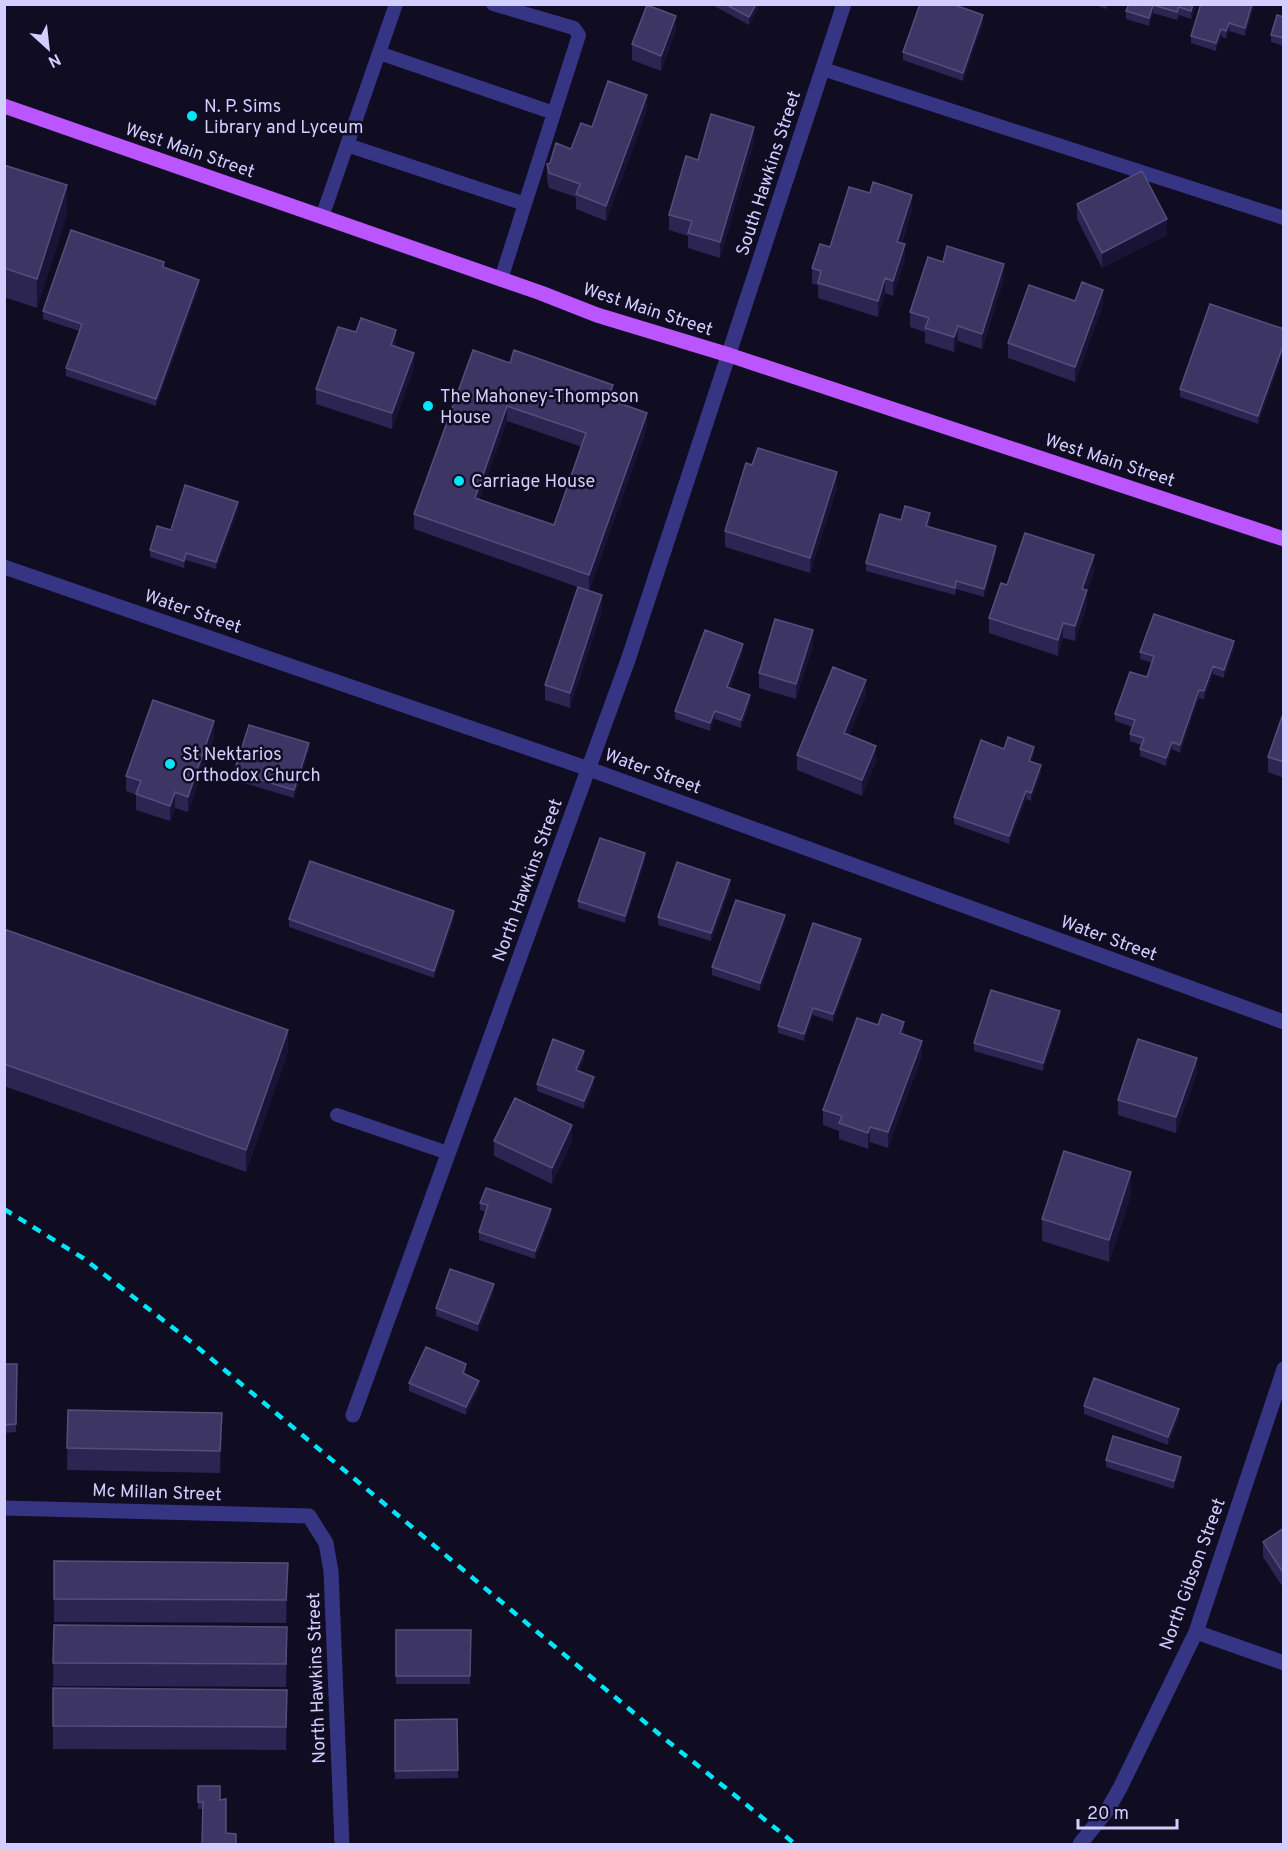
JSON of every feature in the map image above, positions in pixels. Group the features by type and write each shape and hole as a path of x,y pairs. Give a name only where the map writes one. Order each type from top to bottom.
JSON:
{"main road":[{"name":"West Main Street","path":"4,105 501,279 597,315 729,355 1284,539"}],"street":[{"name":"South Hawkins Street","path":"729,355 844,4"},
{"name":"North Hawkins Street","path":"353,1415 628,660 729,355"},
{"name":"Water Street","path":"4,567 589,769 1284,1022"},
{"name":"North Gibson Street","path":"1080,1845 1108,1809 1120,1788 1196,1632 1284,1369"},
{"name":"Mc Millan Street","path":"4,1508 309,1516"},
{"name":"North Hawkins Street","path":"309,1516 326,1543 331,1571 342,1845"},
{"path":"1196,1632 1284,1663"}],"lane":[{"path":"322,217 396,4"},
{"path":"493,4 574,28 579,35 501,279"},
{"path":"379,53 554,113"},
{"path":"823,69 1284,218"},
{"path":"347,145 525,204"},
{"path":"337,1116 448,1153"}],"building":[{"path":"725,4 756,4 749,17"},
{"path":"920,4 952,4 983,15 963,73 903,52"},
{"path":"1129,4 1193,4 1191,11 1179,7 1177,12 1153,5 1149,18 1126,11"},
{"path":"1201,4 1252,4 1245,28 1229,23 1226,31 1221,29 1216,43 1191,36"},
{"path":"647,5 676,16 661,56 632,44"},
{"path":"1277,15 1284,17 1284,38 1271,35"},
{"path":"608,81 647,95 606,206 576,194 580,184 549,173 547,164 550,163 556,143 571,149 581,123 592,127"},
{"path":"711,114 754,127 720,242 688,233 692,221 669,215 686,156 698,160"},
{"path":"4,165 67,185 37,279 4,268"},
{"path":"1142,171 1167,219 1102,253 1077,204"},
{"path":"873,182 912,195 897,242 905,244 893,281 885,278 878,301 818,283 821,271 812,268 820,244 830,247 849,187 870,193"},
{"path":"71,230 164,262 163,267 199,280 156,399 66,368 82,324 43,311"},
{"path":"947,246 1004,264 982,334 958,326 954,337 925,328 929,318 910,312 928,257 943,262"},
{"path":"1082,282 1103,290 1075,367 1008,343 1029,285 1075,301"},
{"path":"1210,304 1284,329 1284,343 1258,416 1180,389"},
{"path":"361,318 396,330 391,345 414,353 392,413 316,389 338,327 356,332"},
{"name":"Carriage House","path":"473,350 510,363 514,350 613,385 608,399 647,413 589,575 414,514","holes":["507,406 586,433 554,525 475,498"]},
{"path":"758,448 837,472 810,558 725,531 746,463 752,465"},
{"path":"185,485 238,502 216,562 186,553 184,561 150,550 157,526 171,530"},
{"path":"905,506 930,513 926,526 996,546 984,589 956,581 955,588 866,563 880,514 901,520"},
{"path":"1025,533 1094,555 1082,589 1087,590 1075,626 1063,623 1058,640 989,618 1001,583 1007,585"},
{"path":"578,587 602,595 570,693 545,685"},
{"path":"1154,614 1234,641 1224,670 1213,666 1204,691 1199,690 1180,745 1172,742 1166,758 1140,749 1144,738 1130,734 1135,720 1115,714 1130,672 1147,677 1154,656 1140,652"},
{"path":"775,619 813,630 796,684 759,673"},
{"path":"705,630 743,644 727,687 750,695 741,720 715,711 710,723 675,711"},
{"path":"833,667 866,680 844,733 876,746 862,780 797,755"},
{"name":"St Nektarios Orthodox Church","path":"153,700 214,721 188,797 175,792 170,806 136,794 141,781 126,776"},
{"path":"1284,711 1284,762 1268,757"},
{"path":"249,725 309,743 294,790 234,772"},
{"path":"1008,737 1034,747 1029,761 1041,765 1031,793 1026,791 1009,836 954,817 981,740 1004,749"},
{"path":"600,838 645,853 625,916 578,901"},
{"path":"310,861 454,911 434,971 289,919"},
{"path":"677,862 730,880 711,933 658,917"},
{"path":"736,900 785,915 760,983 712,967"},
{"path":"813,923 861,939 833,1014 813,1008 804,1034 778,1026"},
{"path":"4,929 288,1030 246,1150 4,1064"},
{"path":"991,990 1060,1011 1043,1063 974,1043"},
{"path":"882,1014 904,1022 900,1033 922,1041 888,1132 870,1127 868,1133 839,1123 842,1116 823,1110 857,1018 878,1025"},
{"path":"553,1039 584,1051 576,1070 594,1077 584,1101 537,1084"},
{"path":"1138,1039 1197,1058 1176,1117 1118,1100"},
{"path":"515,1098 572,1125 552,1168 494,1141"},
{"path":"1064,1151 1131,1172 1109,1240 1042,1219"},
{"path":"486,1188 551,1209 535,1251 479,1232 488,1205 480,1203"},
{"path":"450,1269 494,1284 478,1324 436,1308"},
{"path":"426,1347 466,1364 463,1373 479,1381 466,1407 409,1383"},
{"path":"4,1364 17,1364 16,1424 4,1425"},
{"path":"1094,1378 1179,1409 1168,1437 1084,1406"},
{"path":"68,1410 222,1413 220,1451 67,1448"},
{"path":"1113,1436 1181,1457 1174,1481 1106,1460"},
{"path":"1284,1528 1284,1574 1263,1542"},
{"path":"54,1561 288,1563 286,1600 54,1599"},
{"path":"54,1625 287,1627 286,1664 53,1663"},
{"path":"396,1630 471,1630 470,1676 396,1676"},
{"path":"53,1688 287,1690 286,1727 53,1726"},
{"path":"457,1719 458,1770 395,1771 395,1720"},
{"path":"198,1786 220,1786 220,1800 226,1799 226,1833 236,1834 236,1845 202,1845 203,1802 198,1802"}],"railway":[{"path":"4,1209 83,1258 190,1341 665,1739 795,1844"}],"place":[{"name":"N. P. Sims Library and Lyceum","path":"192,116"},
{"name":"The Mahoney-Thompson House","path":"428,406"},
{"name":"Carriage House","path":"459,481"},
{"name":"St Nektarios Orthodox Church","path":"170,764"}]}
